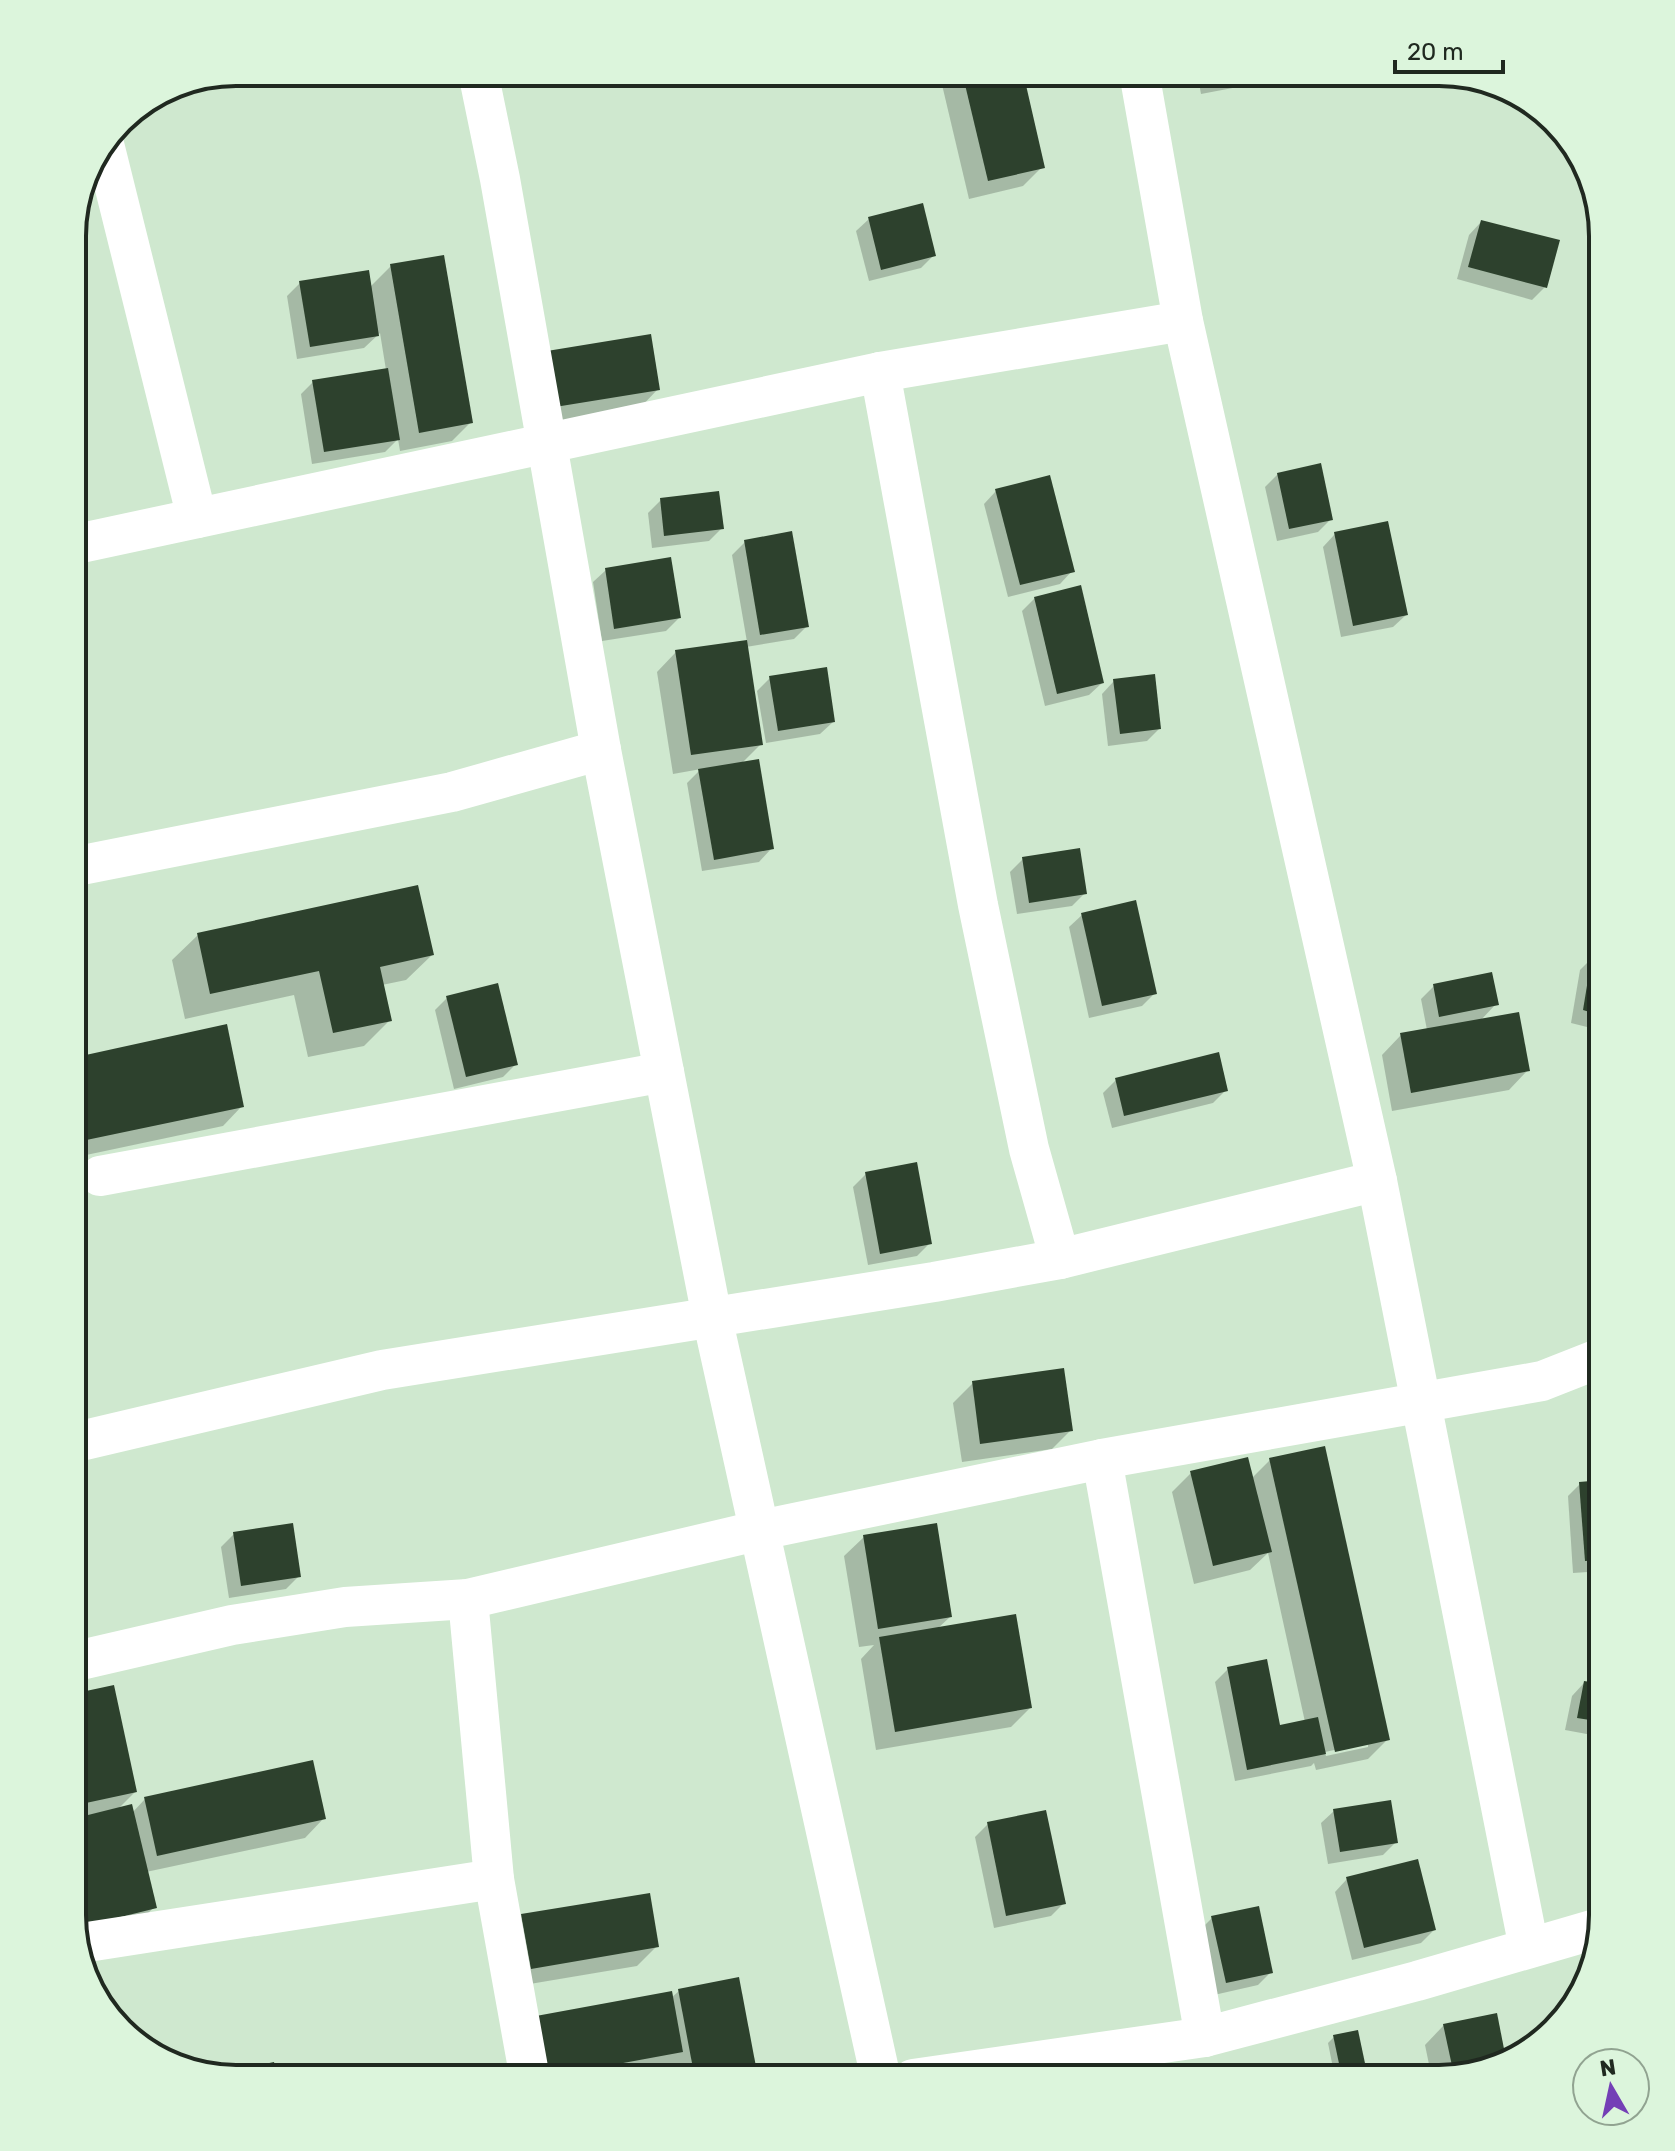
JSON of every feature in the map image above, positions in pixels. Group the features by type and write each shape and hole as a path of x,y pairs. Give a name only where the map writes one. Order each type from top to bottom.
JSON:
{"street":[{"path":"481,86 601,750 712,1317 878,2065"},
{"path":"1141,86 1183,321 1377,1181 1529,1948"},
{"path":"108,159 197,518"},
{"path":"86,542 880,372 1183,321"},
{"path":"880,372 978,905 1029,1149 1060,1259"},
{"path":"86,864 452,792 601,750"},
{"path":"100,1176 664,1072"},
{"path":"86,1440 382,1370 1060,1259 1377,1181"},
{"path":"86,1659 232,1625 331,1609 468,1599 761,1530 1102,1459 1542,1381 1589,1363"},
{"path":"1102,1459 1205,2037"},
{"path":"468,1599 494,1879 527,2065"},
{"path":"89,1942 494,1879"},
{"path":"1010,2065 1205,2037 1417,1981 1588,1931"}],"building":[{"path":"965,86 1026,86 1045,168 988,181"},
{"path":"923,203 936,256 881,270 868,217"},
{"path":"1481,220 1560,240 1547,288 1468,267"},
{"path":"444,255 473,423 419,433 390,264"},
{"path":"369,270 379,336 310,347 299,281"},
{"path":"651,334 660,390 555,407 547,351"},
{"path":"388,368 400,440 324,452 312,380"},
{"path":"1321,463 1333,520 1289,529 1277,473"},
{"path":"1050,475 1075,572 1020,585 995,489"},
{"path":"719,491 724,529 664,536 660,498"},
{"path":"1388,521 1408,615 1353,626 1334,532"},
{"path":"792,531 809,627 760,635 744,540"},
{"path":"671,557 681,618 614,629 605,568"},
{"path":"1081,585 1104,683 1057,694 1034,597"},
{"path":"747,640 763,745 691,755 675,650"},
{"path":"827,667 835,722 778,731 769,676"},
{"path":"1155,674 1161,729 1120,734 1113,679"},
{"path":"759,759 774,849 714,860 698,769"},
{"path":"1080,848 1087,894 1029,903 1022,857"},
{"path":"418,885 434,955 380,967 392,1021 333,1033 319,971 210,994 197,933"},
{"path":"1136,900 1157,994 1102,1006 1081,913"},
{"path":"1492,972 1499,1005 1439,1017 1433,984"},
{"path":"1589,973 1589,1012 1583,1010"},
{"path":"498,983 518,1065 466,1077 446,996"},
{"path":"1519,1012 1530,1071 1411,1093 1400,1033"},
{"path":"227,1024 244,1107 86,1140 86,1055"},
{"path":"1219,1052 1228,1091 1124,1116 1115,1078"},
{"path":"917,1162 932,1244 880,1254 865,1172"},
{"path":"1064,1368 1073,1431 980,1444 972,1381"},
{"path":"1325,1446 1390,1740 1335,1752 1269,1458"},
{"path":"1248,1457 1272,1552 1213,1566 1190,1471"},
{"path":"1589,1481 1589,1561 1585,1561 1579,1482"},
{"path":"293,1523 301,1577 241,1586 233,1532"},
{"path":"937,1523 952,1617 878,1629 863,1535"},
{"path":"1016,1614 1032,1708 895,1732 879,1637"},
{"path":"1267,1659 1280,1725 1318,1717 1326,1754 1247,1770 1227,1667"},
{"path":"1584,1681 1589,1682 1589,1720 1577,1718"},
{"path":"114,1685 137,1792 86,1803 86,1691"},
{"path":"313,1760 326,1819 157,1856 144,1797"},
{"path":"1391,1800 1398,1843 1340,1852 1333,1809"},
{"path":"132,1804 157,1908 87,1925 86,1816"},
{"path":"1046,1810 1066,1904 1006,1916 987,1822"},
{"path":"1418,1859 1436,1930 1364,1948 1346,1877"},
{"path":"650,1893 659,1947 531,1969 521,1914"},
{"path":"1259,1906 1273,1973 1226,1983 1211,1916"},
{"path":"739,1977 756,2065 692,2065 678,1989"},
{"path":"672,1991 683,2052 612,2065 545,2065 536,2016"},
{"path":"1497,2013 1504,2049 1478,2060 1452,2064 1443,2024"},
{"path":"1358,2030 1365,2065 1339,2065 1333,2035"}]}
